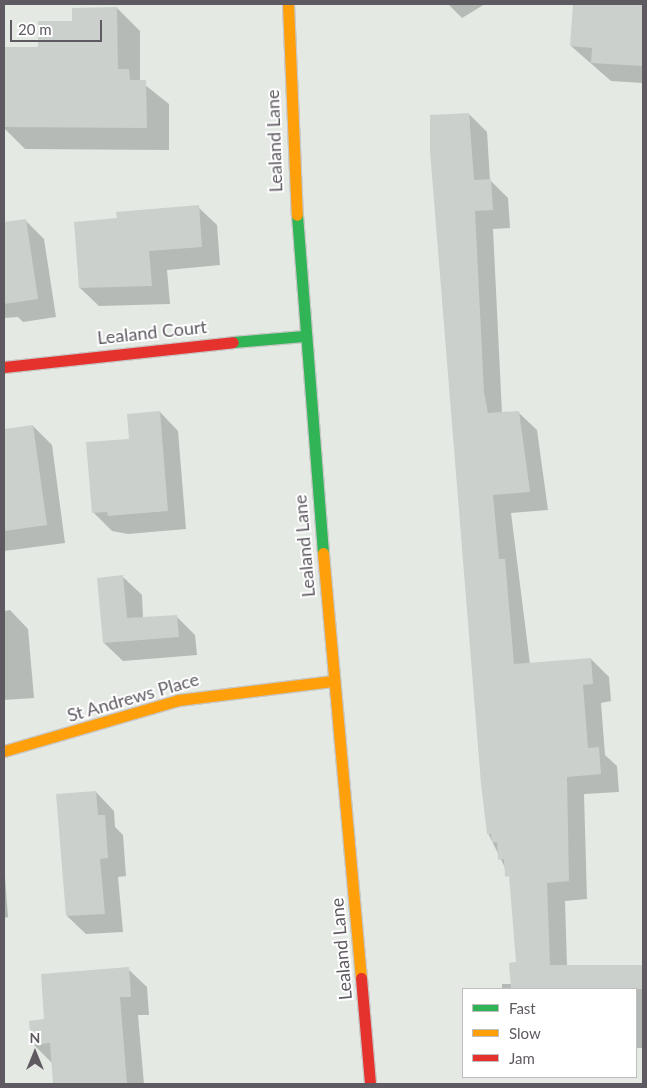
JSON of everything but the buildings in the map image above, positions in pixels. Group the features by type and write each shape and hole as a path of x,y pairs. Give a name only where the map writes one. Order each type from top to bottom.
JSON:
{"street":[{"name":"Lealand Lane","path":"288,4 304,336 370,1084"},
{"name":"Lealand Court","path":"4,367 155,348 304,336"},
{"name":"St Andrews Place","path":"4,751 39,744 178,700 334,680"}],"traffic: fast":[{"path":"297,215 323,553"},
{"path":"233,342 304,336"}],"traffic: slow":[{"path":"288,4 297,215"},
{"path":"323,553 361,978"},
{"path":"4,751 178,700 333,681"}],"traffic: jam":[{"path":"4,367 233,342"},
{"path":"361,978 370,1084"}]}
